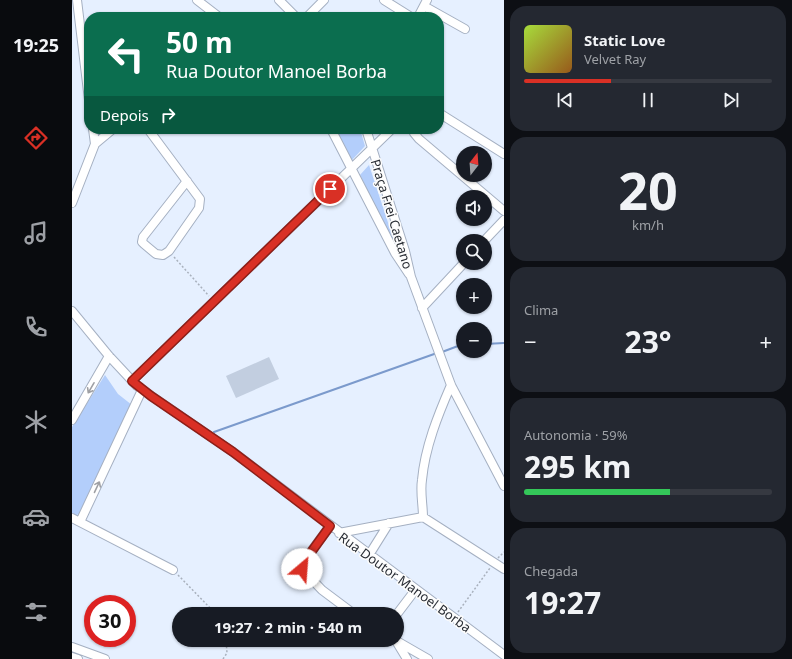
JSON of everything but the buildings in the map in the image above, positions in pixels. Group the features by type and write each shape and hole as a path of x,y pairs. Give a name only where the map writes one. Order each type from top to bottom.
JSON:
{"street":[{"path":"77,0 84,57"},
{"path":"197,0 213,12"},
{"path":"279,0 291,12"},
{"path":"312,12 324,0"},
{"path":"384,0 403,12"},
{"path":"420,12 425,3 439,12"},
{"path":"444,15 465,29"},
{"path":"444,116 504,154"},
{"path":"94,134 95,144"},
{"path":"72,202 95,144 107,134"},
{"path":"152,134 187,181 200,199 200,206 169,251 163,255 158,255 144,244 142,239 187,181"},
{"name":"Praça Frei Caetano","path":"334,134 395,253 411,277"},
{"name":"Praça Frei Caetano","path":"368,134 405,251 411,277"},
{"path":"132,381 387,134"},
{"path":"415,134 504,211"},
{"path":"491,234 504,220"},
{"path":"422,308 457,270"},
{"path":"411,277 450,381 504,486"},
{"name":"Rua Doutor Manoel Borba","path":"72,311 109,356 142,390 233,452 339,533 504,655"},
{"path":"72,420 109,356"},
{"path":"423,517 421,482 423,470 437,418 450,381"},
{"path":"80,522 142,390"},
{"path":"339,533 423,517 504,569"},
{"path":"72,518 173,570"},
{"path":"369,555 389,523"},
{"path":"330,526 302,565 302,569 322,590 345,607"},
{"path":"402,607 416,589"},
{"path":"404,645 428,659"},
{"path":"72,647 105,659"},
{"path":"399,647 407,659"},
{"path":"72,656 78,659"}],"path":[{"path":"169,251 214,302"},
{"path":"454,617 494,563"},
{"path":"173,570 209,607"},
{"path":"223,659 227,653 227,647"}],"shaded area":[{"path":"338,134 361,134 365,146 352,160"},
{"path":"369,165 400,259 360,175"},
{"path":"105,375 118,394 132,405 82,513 74,516 72,514 72,427"}],"waterway":[{"path":"492,344 504,343"},
{"path":"442,352 456,347"},
{"path":"214,432 437,353"}],"route":[{"path":"302,569 302,565 330,526 233,452 151,396 132,381 330,189"}]}
